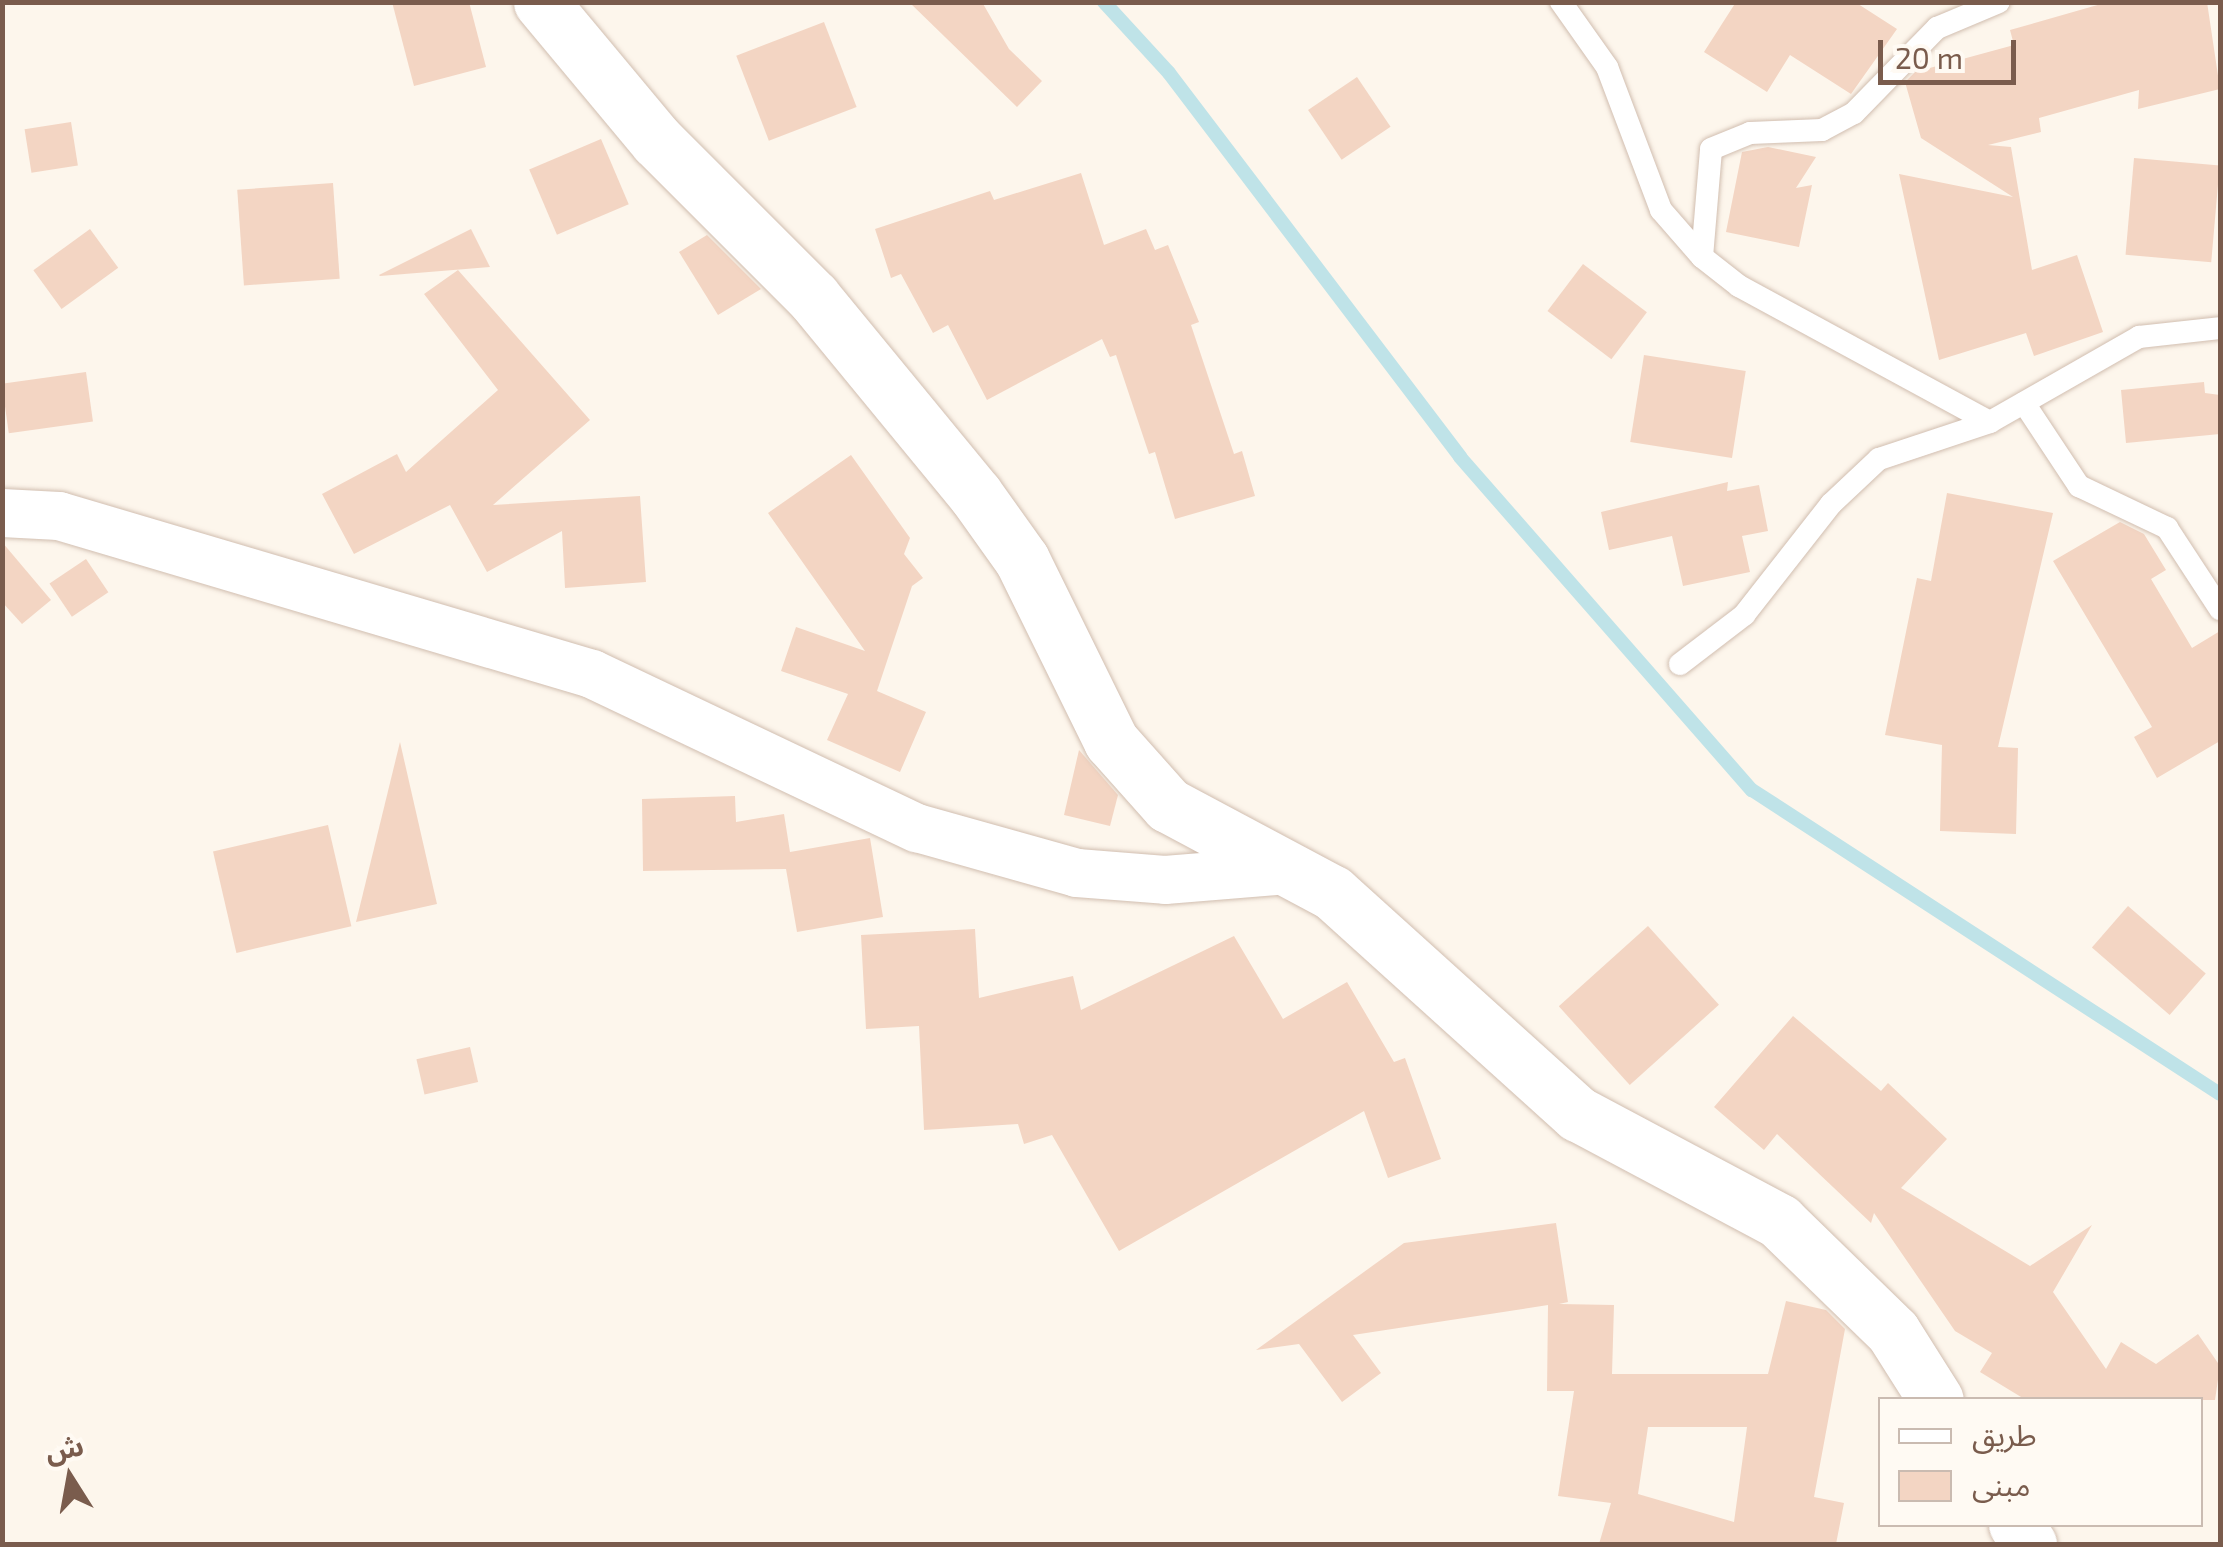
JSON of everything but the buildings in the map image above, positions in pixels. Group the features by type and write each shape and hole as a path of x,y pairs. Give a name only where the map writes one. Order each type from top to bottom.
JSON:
{"street":[{"path":"541,2 657,141 813,297 975,494 1022,560 1111,741 1168,805 1333,893 1578,1114 1779,1221 1892,1332 1934,1397"},
{"path":"2,513 59,516 592,674 916,828 1077,873 1165,880 1288,870"}],"lane":[{"path":"1561,2 1607,67 1660,210 1702,257 1739,286 1990,422"},
{"path":"1702,257 1711,149 1750,134 1822,130 1854,113 1937,28 1998,2"},
{"path":"1680,664 1744,615 1855,478 1908,446 1990,422 2139,337 2220,328"},
{"path":"2024,404 2079,486 2167,528 2220,609"}],"waterway":[{"path":"1104,2 1169,73 1460,457 1752,790 2220,1094"}]}
